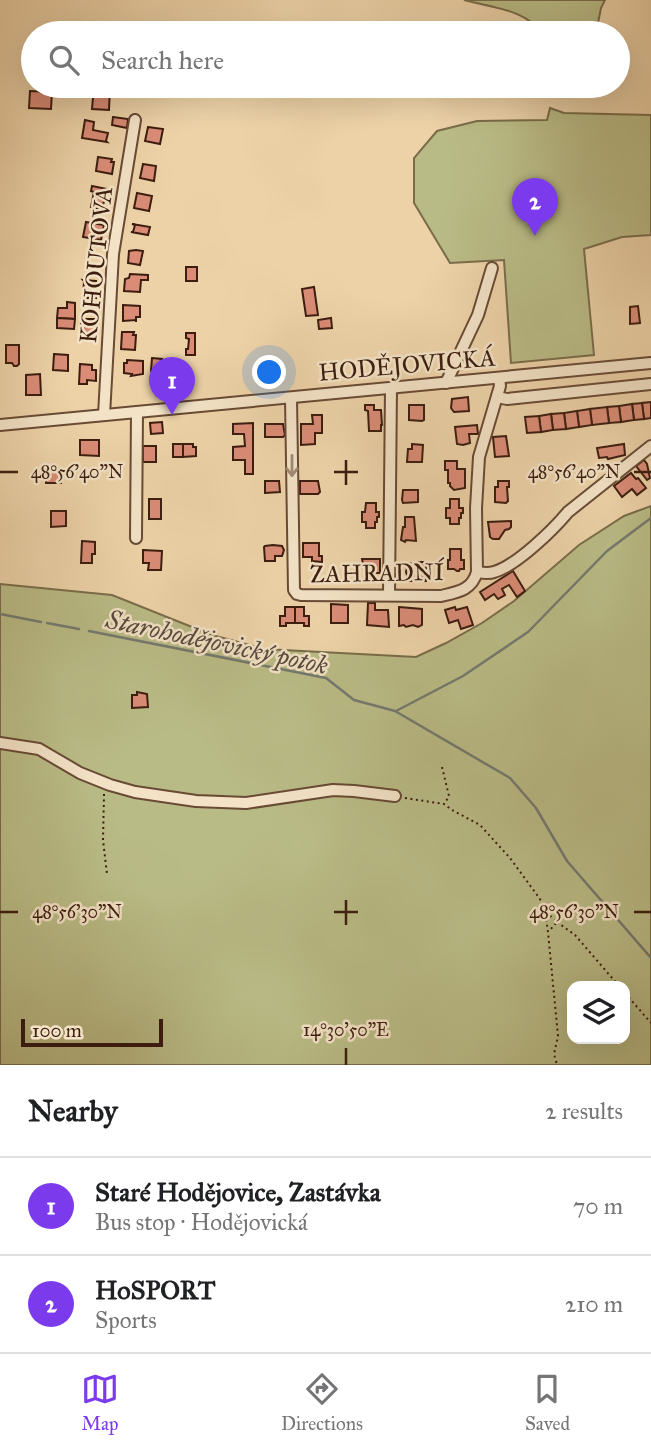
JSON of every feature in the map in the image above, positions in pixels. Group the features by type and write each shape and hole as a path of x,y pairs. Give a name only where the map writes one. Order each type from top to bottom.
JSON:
{"street":[{"name":"KOHOUTOVA","path":"104,415 113,254 135,120"},
{"path":"446,383 478,315 492,268"},
{"name":"HODĚJOVICKÁ","path":"0,425 651,363"},
{"path":"499,378 500,386 479,457 476,508 477,572 495,572 533,548 568,512 651,446"},
{"path":"497,397 507,399 651,384"},
{"path":"389,595 391,388"},
{"name":"ZAHRADNÍ","path":"291,398 294,590 297,594 442,596 460,592 471,585 477,572"},
{"path":"136,538 137,412"},
{"path":"0,743 39,749 80,773 135,792 196,801 246,803 333,790 395,796"}],"path":[{"path":"442,767 449,796 444,804"},
{"path":"105,783 103,840 107,874"},
{"path":"395,796 444,804 480,825 540,899 548,932 558,1036 554,1054 557,1065"},
{"path":"545,911 575,935 615,981"},
{"path":"548,932 557,922"},
{"path":"630,999 651,1023"}],"green space":[{"path":"464,0 605,0 598,21 529,21 495,7"},
{"path":"550,108 564,113 651,115 651,235 622,237 584,249 594,355 511,363 504,260 450,263 414,203 414,158 437,131 477,121 547,120"},
{"path":"651,506 651,1065 0,1065 0,584 112,595 212,635 264,649 416,657 482,623 514,601 579,545 624,516"}],"building":[{"path":"30,98 52,98 51,109 29,108"},
{"path":"93,98 110,98 109,110 92,109"},
{"path":"113,117 128,119 127,128 112,125"},
{"path":"85,120 94,122 93,130 108,133 107,142 82,138"},
{"path":"148,127 163,129 160,144 145,141"},
{"path":"98,157 112,159 112,174 96,171"},
{"path":"143,164 156,166 154,181 140,178"},
{"path":"92,186 107,189 102,209 91,207 94,192 91,191"},
{"path":"137,193 152,196 149,211 134,208"},
{"path":"86,222 104,225 101,240 83,237"},
{"path":"132,224 150,227 148,235 131,232 135,225"},
{"path":"129,251 143,251 140,265 128,263"},
{"path":"186,267 197,267 197,281 186,281"},
{"path":"130,274 148,275 148,280 141,280 140,292 124,291 125,279 129,278"},
{"path":"83,280 96,281 96,298 83,298"},
{"path":"314,287 318,315 306,316 302,289"},
{"path":"67,302 75,303 75,319 57,318 58,308 67,308"},
{"path":"123,305 140,306 140,317 123,321"},
{"path":"638,306 640,323 630,324 630,307"},
{"path":"57,318 75,319 74,329 57,328"},
{"path":"331,318 332,328 319,329 318,320"},
{"path":"81,319 94,319 94,324 98,324 97,335 81,338"},
{"path":"122,332 134,332 135,350 121,349"},
{"path":"186,333 195,333 195,355 186,355 189,339 186,338"},
{"path":"6,345 19,345 17,366 6,363"},
{"path":"54,354 68,355 68,371 53,370"},
{"path":"152,358 162,359 161,372 151,371"},
{"path":"127,360 143,361 143,374 131,376 132,374 124,373 124,363 127,363"},
{"path":"80,364 92,365 92,370 96,370 96,381 87,380 87,384 79,384"},
{"path":"40,374 41,395 26,395 26,375"},
{"path":"468,397 469,411 454,412 451,408 452,399"},
{"path":"651,402 651,418 644,419 642,403"},
{"path":"642,403 644,419 634,420 632,404"},
{"path":"632,404 634,420 621,422 619,406"},
{"path":"365,405 374,405 374,410 381,410 381,431 369,431"},
{"path":"409,405 424,405 424,420 409,420"},
{"path":"619,406 621,422 609,423 607,407"},
{"path":"607,407 609,423 592,425 590,409"},
{"path":"590,409 592,425 579,427 577,411"},
{"path":"577,411 579,427 566,429 564,413"},
{"path":"564,413 566,429 553,430 551,414"},
{"path":"551,414 553,430 541,432 539,416"},
{"path":"312,415 322,415 322,433 315,433 315,444 301,445 301,424 313,424"},
{"path":"539,416 541,432 527,433 525,417"},
{"path":"162,422 163,433 151,434 150,423"},
{"path":"253,423 253,474 245,474 245,460 233,460 233,447 245,446 244,434 233,434 233,424"},
{"path":"265,424 283,424 285,435 265,437"},
{"path":"477,425 478,434 469,434 470,443 457,444 455,427"},
{"path":"506,436 509,456 495,457 493,437"},
{"path":"80,440 99,440 99,456 80,455"},
{"path":"173,444 183,444 183,457 173,457"},
{"path":"183,444 193,444 193,447 196,447 196,456 183,457"},
{"path":"412,444 423,445 422,462 407,462 408,449 412,449"},
{"path":"624,444 625,455 599,458 597,448"},
{"path":"143,446 156,446 156,462 143,462"},
{"path":"644,460 650,478 647,480 636,466"},
{"path":"445,461 457,461 457,469 465,469 465,488 454,490 450,486"},
{"path":"46,468 61,468 61,483 46,483"},
{"path":"631,473 646,488 637,495 632,489 622,497 614,486"},
{"path":"265,481 279,481 280,492 265,493"},
{"path":"300,481 318,481 320,492 300,494"},
{"path":"498,481 509,481 506,503 495,502 495,487 498,487"},
{"path":"403,490 418,490 418,502 403,503"},
{"path":"149,499 161,499 161,519 149,519"},
{"path":"450,499 459,499 459,508 463,508 459,524 450,524 450,518 446,518"},
{"path":"366,503 376,503 379,517 375,528 366,528 366,522 362,522"},
{"path":"51,511 66,511 66,526 51,527"},
{"path":"405,517 414,517 416,541 401,540"},
{"path":"511,521 511,527 505,530 499,539 490,537 488,522"},
{"path":"82,541 95,542 92,563 81,563"},
{"path":"303,543 319,543 322,562 312,561 312,557 303,557"},
{"path":"282,546 282,556 275,556 275,561 265,561 264,547"},
{"path":"450,549 461,549 464,569 448,569"},
{"path":"143,550 162,551 161,570 148,570 149,563 143,563"},
{"path":"362,559 380,559 380,573 365,573"},
{"path":"426,562 426,581 409,581 406,572 408,564"},
{"path":"513,571 525,591 517,597 509,585 502,589 505,595 498,599 494,594 485,600 480,592"},
{"path":"368,603 375,603 375,610 388,610 389,627 367,625"},
{"path":"331,604 348,605 348,623 331,623"},
{"path":"285,607 295,607 295,623 280,626 280,616 285,616"},
{"path":"295,607 304,607 304,616 309,616 309,626 295,623"},
{"path":"399,607 422,609 422,625 399,626"},
{"path":"455,607 456,610 467,607 473,625 461,629 458,620 449,623 445,610"},
{"path":"137,692 147,694 148,707 132,708 132,695 137,695"}],"waterway":[{"path":"396,711 463,676 528,632 607,551 651,518"},
{"name":"Starohodějovický potok","path":"0,614 41,622"},
{"name":"Starohodějovický potok","path":"47,623 79,629"},
{"name":"Starohodějovický potok","path":"89,631 326,678 354,700 395,711 510,778 536,808 567,861 651,958"}],"place":[{"name":"HoSPORT","path":"535,236"},
{"name":"Staré Hodějovice, Zastávka","path":"172,415"}]}
